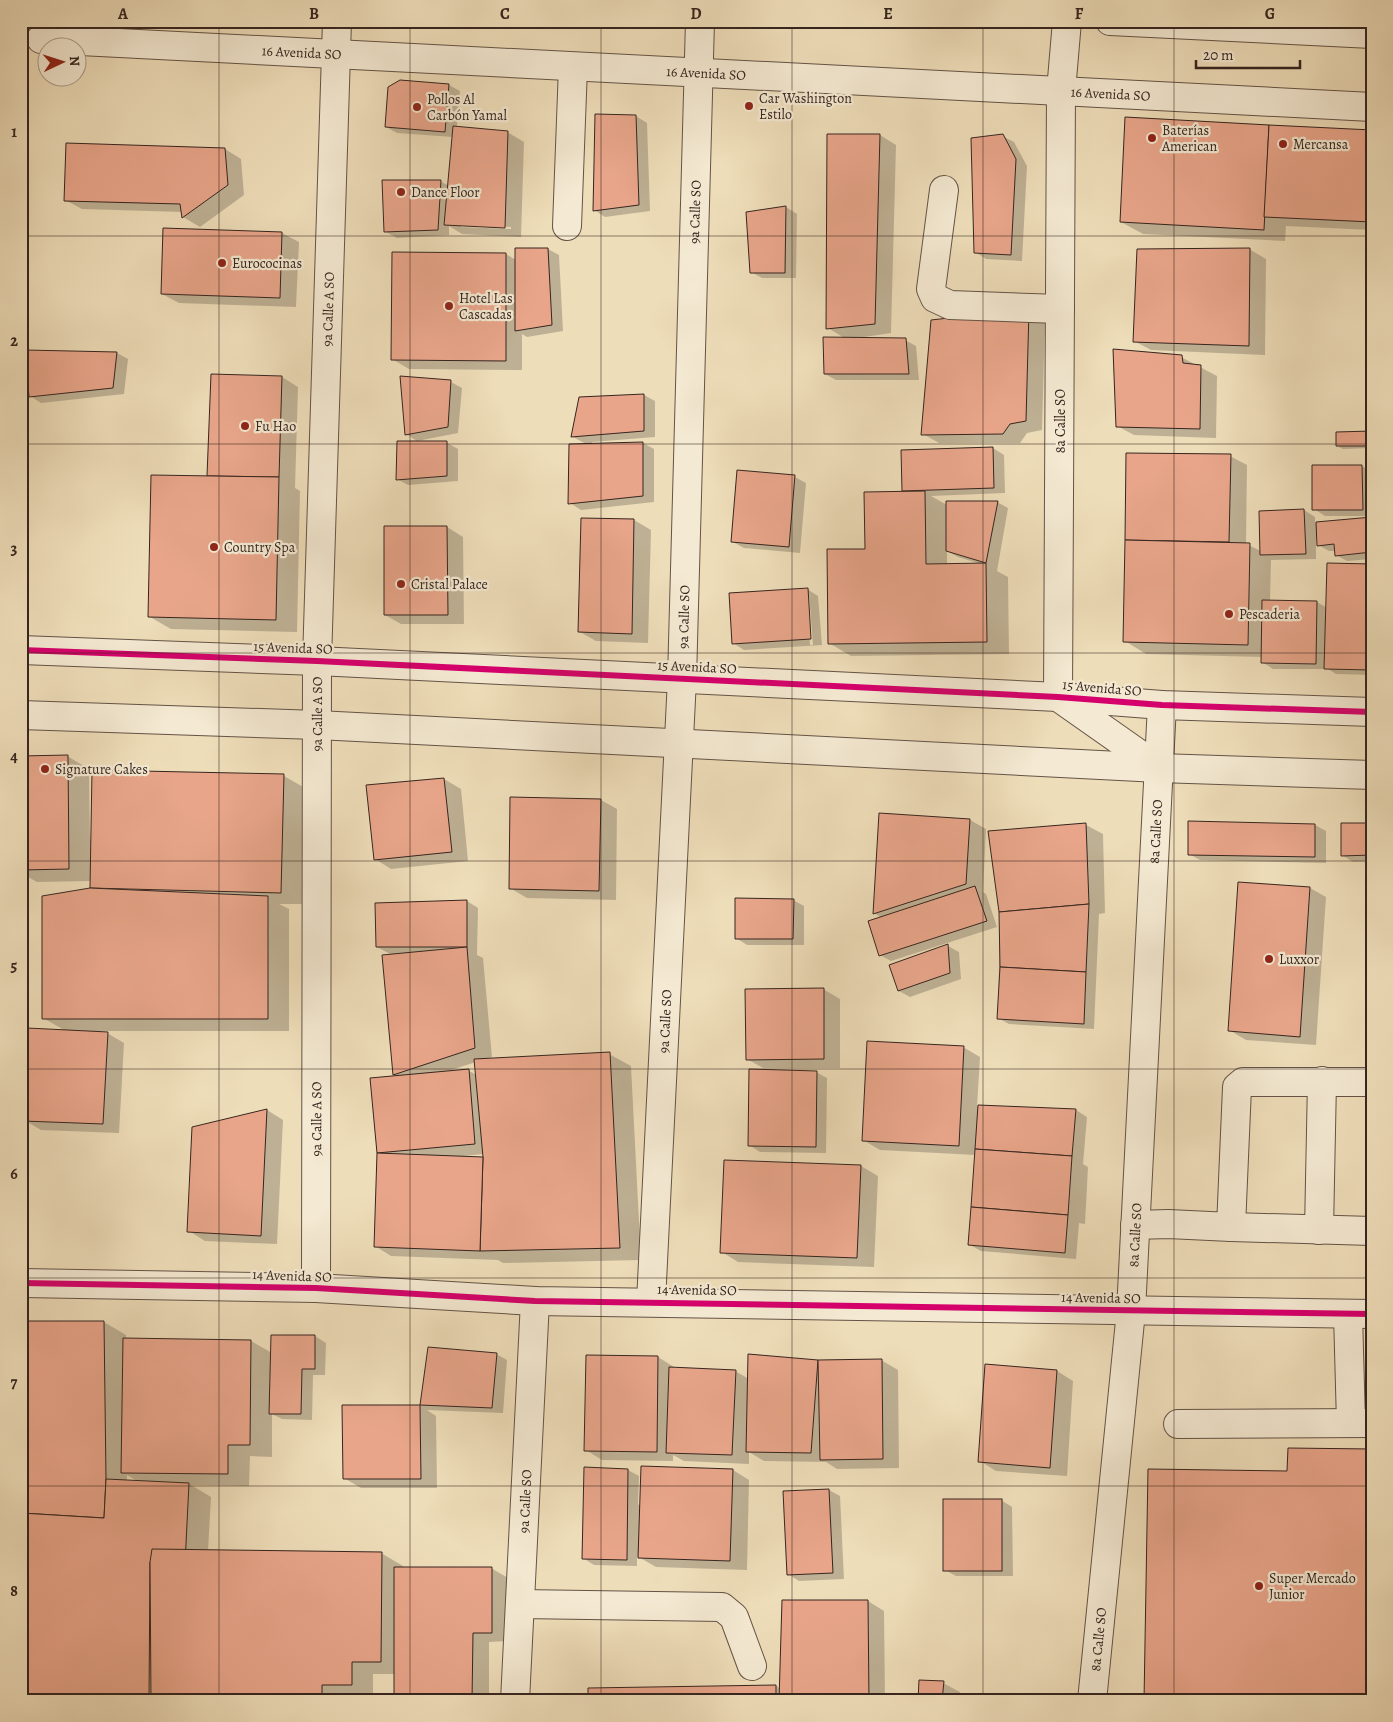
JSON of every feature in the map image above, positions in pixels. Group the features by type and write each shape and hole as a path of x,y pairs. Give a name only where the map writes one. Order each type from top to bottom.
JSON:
{"street":[{"name":"9a Calle A SO","path":"316,1288 317,661 337,21"},
{"name":"9a Calle SO","path":"651,1302 682,679 700,21"},
{"name":"8a Calle SO","path":"1058,697 1061,91 1067,21"},
{"path":"1110,21 1372,34"},
{"name":"16 Avenida SO","path":"37,38 336,55 1372,107"},
{"path":"567,226 573,67"},
{"path":"944,190 931,289 935,298 950,305 1060,309"},
{"name":"15 Avenida SO","path":"21,650 317,661 1058,697 1162,705 1372,712"},
{"path":"1058,697 1159,768"},
{"name":"8a Calle SO","path":"1092,1701 1132,1311 1162,705"},
{"path":"21,715 317,725 1159,768 1372,775"},
{"path":"1231,1227 1238,1087 1243,1082 1250,1080 1372,1082"},
{"path":"1319,1230 1322,1081"},
{"path":"1135,1225 1168,1224 1372,1231"},
{"name":"14 Avenida SO","path":"21,1283 316,1288 535,1301 1360,1314"},
{"name":"9a Calle SO","path":"515,1701 535,1301"},
{"path":"1178,1424 1361,1423 1360,1314"},
{"path":"520,1604 722,1607 734,1617 752,1666"}],"building":[{"name":"Pollos Al Carbón Yamal","path":"400,80 449,84 445,132 385,127 388,87"},
{"path":"595,114 636,115 639,205 593,211"},
{"path":"1125,117 1269,125 1264,230 1120,222"},
{"path":"1269,125 1372,130 1372,222 1264,217"},
{"path":"453,126 508,131 505,228 444,225"},
{"path":"827,134 880,134 875,324 826,329"},
{"path":"1003,134 1016,159 1011,255 974,253 971,138"},
{"path":"66,143 225,148 228,185 182,218 180,204 64,201"},
{"path":"382,180 441,180 438,230 384,232"},
{"path":"786,206 785,273 750,273 746,212"},
{"name":"Eurococinas","path":"163,228 282,232 280,298 161,294"},
{"path":"515,248 548,248 552,325 515,331"},
{"path":"1250,248 1249,346 1133,342 1137,249"},
{"name":"Hotel Las Cascadas","path":"392,252 506,253 506,361 391,360"},
{"path":"1029,309 1026,421 1010,424 1003,434 921,435 931,320"},
{"path":"823,337 906,338 909,374 824,374"},
{"path":"1113,349 1182,355 1183,363 1201,365 1200,429 1116,427"},
{"path":"25,350 117,352 113,388 29,397"},
{"name":"Fu Hao","path":"211,374 282,376 279,477 207,476"},
{"path":"400,376 451,380 448,427 405,435"},
{"path":"644,394 644,431 571,437 579,397"},
{"path":"1372,431 1372,446 1336,446 1336,432"},
{"path":"397,441 447,441 447,476 396,480"},
{"path":"643,442 643,496 568,504 569,444"},
{"path":"993,447 994,488 902,491 901,450"},
{"path":"1126,453 1231,454 1229,542 1125,540"},
{"path":"1312,465 1362,465 1363,510 1312,510"},
{"path":"737,470 795,475 789,547 731,542"},
{"name":"Country Spa","path":"151,475 279,477 276,620 148,617"},
{"path":"925,491 926,564 986,563 987,642 828,644 827,549 865,549 864,492"},
{"path":"946,501 998,501 986,563 946,551"},
{"path":"1304,509 1306,554 1260,555 1259,511"},
{"path":"1372,517 1372,552 1335,556 1334,544 1317,546 1316,522"},
{"path":"581,518 634,519 632,634 578,632"},
{"path":"384,526 447,526 448,615 384,615"},
{"path":"1125,540 1250,543 1248,645 1123,642"},
{"path":"1327,563 1372,564 1372,670 1324,669"},
{"path":"808,588 811,639 732,644 729,593"},
{"path":"1262,600 1317,601 1316,664 1261,663"},
{"path":"68,755 69,869 21,870 21,756"},
{"path":"92,770 284,774 281,893 90,888"},
{"path":"444,778 452,852 374,860 366,785"},
{"path":"510,797 601,799 599,891 509,889"},
{"path":"879,813 970,819 966,884 873,914"},
{"path":"1188,821 1315,824 1315,857 1188,855"},
{"path":"1086,823 1089,904 999,912 988,831"},
{"path":"1341,823 1372,823 1372,855 1341,856"},
{"name":"Luxxor","path":"1238,882 1310,887 1300,1037 1228,1031"},
{"path":"975,886 987,921 879,956 868,921"},
{"path":"90,888 268,896 268,1019 42,1019 42,896"},
{"path":"735,898 794,899 793,939 735,939"},
{"path":"467,900 467,947 376,947 375,903"},
{"path":"1089,904 1086,972 1000,967 999,912"},
{"path":"948,944 950,973 898,991 889,965"},
{"path":"467,947 475,1048 393,1075 382,955"},
{"path":"1372,960 1372,1032 1367,1031"},
{"path":"1000,967 1086,972 1084,1024 997,1019"},
{"path":"824,988 824,1059 746,1060 745,989"},
{"path":"27,1028 108,1032 103,1124 23,1121"},
{"path":"867,1041 964,1046 959,1146 862,1141"},
{"path":"610,1052 620,1248 480,1251 483,1157 474,1059"},
{"path":"469,1069 475,1144 377,1153 370,1078"},
{"path":"749,1069 817,1071 816,1147 748,1146"},
{"path":"978,1105 1076,1109 1072,1156 975,1149"},
{"path":"267,1109 261,1236 187,1232 192,1127"},
{"path":"975,1149 1072,1156 1068,1215 971,1207"},
{"path":"377,1153 483,1157 480,1251 374,1247"},
{"path":"724,1160 861,1165 857,1258 720,1253"},
{"path":"971,1207 1068,1215 1065,1253 968,1245"},
{"path":"21,1321 104,1321 106,1479 104,1518 21,1513"},
{"path":"271,1335 315,1335 315,1369 302,1369 301,1414 269,1414"},
{"path":"123,1338 251,1340 250,1445 228,1445 228,1474 121,1473"},
{"path":"428,1347 497,1353 492,1408 420,1405"},
{"path":"748,1354 818,1360 811,1453 746,1452"},
{"path":"586,1355 658,1356 657,1452 584,1451"},
{"path":"882,1359 883,1459 820,1460 818,1360"},
{"path":"985,1364 1057,1370 1050,1468 978,1462"},
{"path":"669,1367 736,1370 732,1455 666,1453"},
{"path":"342,1405 420,1405 421,1479 343,1479"},
{"name":"Super Mercado Junior","path":"1288,1448 1372,1449 1372,1701 1144,1701 1148,1469 1287,1471"},
{"path":"641,1466 733,1469 730,1561 638,1558"},
{"path":"584,1467 628,1469 627,1560 582,1559"},
{"path":"106,1479 189,1483 185,1564 150,1562 149,1701 21,1701 21,1513 104,1518"},
{"path":"829,1489 833,1573 787,1575 783,1491"},
{"path":"943,1499 1002,1499 1002,1571 943,1571"},
{"path":"152,1549 382,1552 381,1662 352,1662 352,1685 322,1685 322,1701 151,1698 150,1562"},
{"path":"394,1567 492,1567 492,1633 473,1633 472,1701 394,1701"},
{"path":"782,1600 868,1600 869,1701 779,1701"},
{"path":"919,1680 944,1681 942,1701 918,1701"},
{"path":"776,1685 776,1701 588,1701 588,1688"}],"cycle path":[{"path":"21,650 317,661 1058,697 1162,705 1372,712"},
{"path":"21,1283 316,1288 535,1301 1372,1314"}],"place":[{"name":"Car Washington Estilo","path":"749,106"},
{"name":"Pollos Al Carbón Yamal","path":"417,107"},
{"name":"Baterías American","path":"1152,138"},
{"name":"Mercansa","path":"1283,144"},
{"name":"Dance Floor","path":"401,192"},
{"name":"Eurococinas","path":"222,263"},
{"name":"Hotel Las Cascadas","path":"449,306"},
{"name":"Fu Hao","path":"245,426"},
{"name":"Country Spa","path":"214,547"},
{"name":"Cristal Palace","path":"401,584"},
{"name":"Pescaderia","path":"1229,614"},
{"name":"Signature Cakes","path":"45,769"},
{"name":"Luxxor","path":"1269,959"},
{"name":"Super Mercado Junior","path":"1259,1586"}]}
